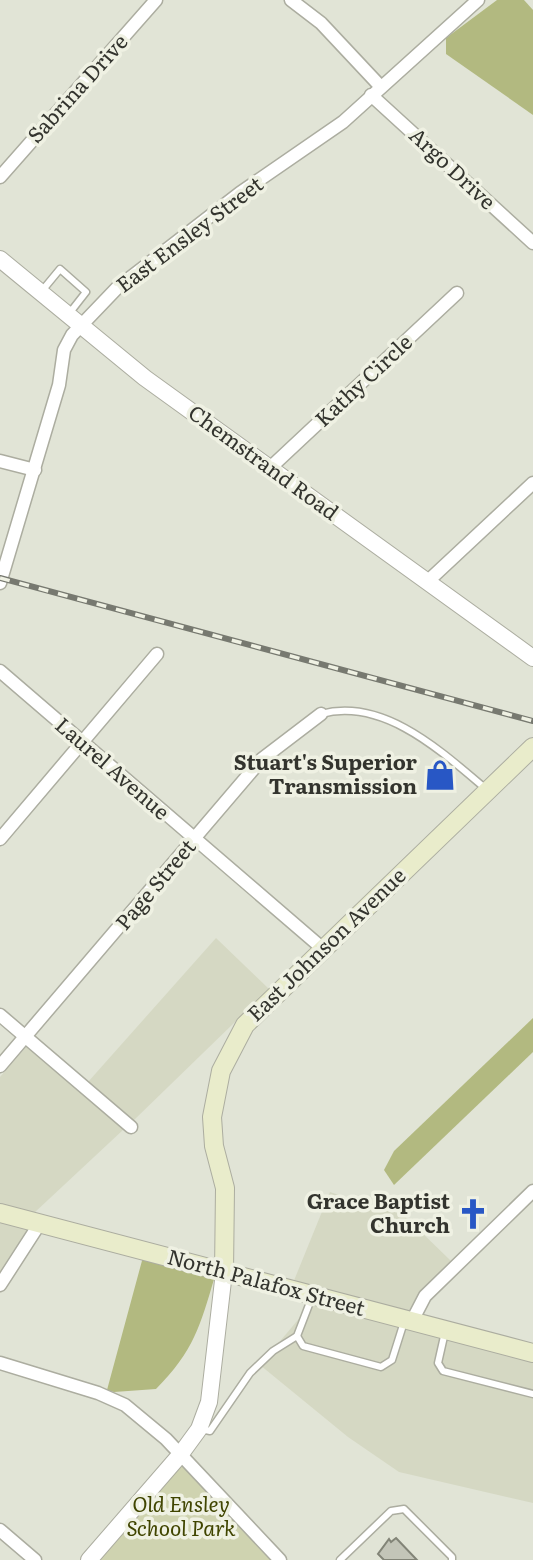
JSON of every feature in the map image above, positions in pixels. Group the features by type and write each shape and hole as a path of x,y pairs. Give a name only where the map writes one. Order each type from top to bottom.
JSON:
{"main road":[{"name":"East Johnson Avenue","path":"224,1272 225,1188 214,1146 212,1117 218,1082 245,1025 321,948 533,747"},
{"name":"North Palafox Street","path":"0,1213 533,1353"}],"street":[{"name":"Sabrina Drive","path":"0,177 156,0"},
{"name":"Argo Drive","path":"291,0 321,23 376,91 533,243"},
{"name":"East Ensley Street","path":"0,583 59,385 64,350 80,328 117,288 240,193 315,143 478,0"},
{"name":"Chemstrand Road","path":"0,259 80,328 533,658"},
{"name":"Kathy Circle","path":"270,468 457,293"},
{"path":"0,461 35,470"},
{"path":"427,582 533,483"},
{"path":"0,839 157,654"},
{"name":"Laurel Avenue","path":"0,671 321,948"},
{"name":"Page Street","path":"0,1066 262,759 321,714"},
{"path":"0,1015 131,1127"},
{"path":"408,1320 425,1296 533,1191"},
{"path":"0,1285 40,1223"},
{"path":"89,1560 180,1455 199,1429 209,1402 224,1272"},
{"path":"0,1363 111,1398 156,1431 280,1560"},
{"path":"0,1530 35,1560"}],"lane":[{"path":"40,293 60,269 78,284 86,292 66,316"},
{"path":"321,714 341,708 356,709 402,724 487,790"},
{"path":"199,1429 209,1431 250,1373 273,1351 297,1336 312,1295"},
{"path":"297,1336 303,1346 381,1367 392,1360 408,1320"},
{"path":"446,1330 438,1363 443,1371 533,1394"},
{"path":"340,1560 391,1511 404,1509 452,1560"}],"shaded area":[{"path":"216,938 269,989 133,1121 88,1082"},
{"path":"27,1046 124,1129 34,1213 0,1206 0,1077"},
{"path":"330,1192 372,1206 383,1195 451,1261 420,1291 408,1312 293,1283"},
{"path":"0,1219 30,1227 0,1274"},
{"path":"313,1302 533,1359 533,1503 399,1472 348,1437 260,1365"}],"green space":[{"path":"497,0 524,0 533,10 533,115 446,54 446,38"},
{"path":"533,1018 533,1052 394,1185 384,1170 394,1151"},
{"path":"143,1257 215,1276 194,1337 169,1375 156,1389 114,1392 107,1390"},
{"name":"Old Ensley School Park","path":"180,1455 280,1560 89,1560"}],"building":[{"path":"396,1538 417,1560 384,1560 378,1554 389,1539 391,1542"}],"railway":[{"path":"0,578 533,721"}],"place":[{"name":"Stuart's Superior Transmission","path":"440,775"},
{"name":"Grace Baptist Church","path":"473,1214"}]}
